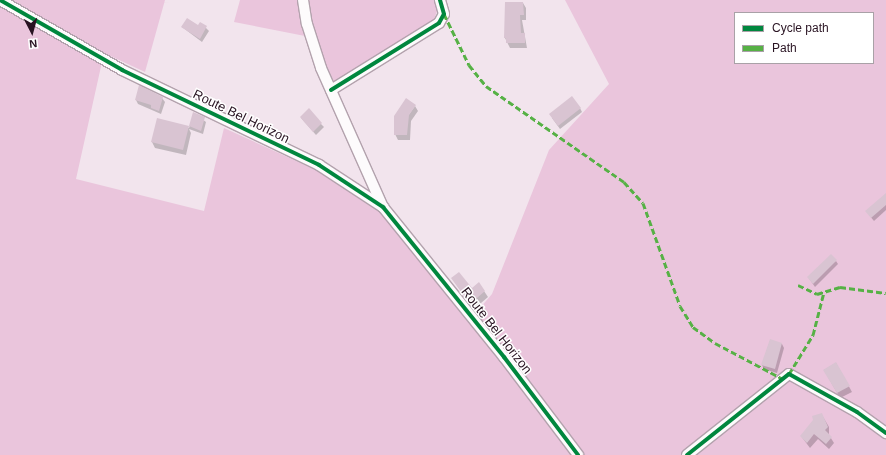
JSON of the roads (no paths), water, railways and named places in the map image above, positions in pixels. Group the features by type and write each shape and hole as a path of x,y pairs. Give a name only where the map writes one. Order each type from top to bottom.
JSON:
{"street":[{"name":"Route Bel Horizon","path":"0,0 122,70 319,165 383,206 504,357 578,455"},
{"path":"303,0 307,24 331,90 383,206"},
{"path":"331,90 439,23 444,14 440,0"},
{"path":"688,455 789,374 857,412 886,433"}]}
